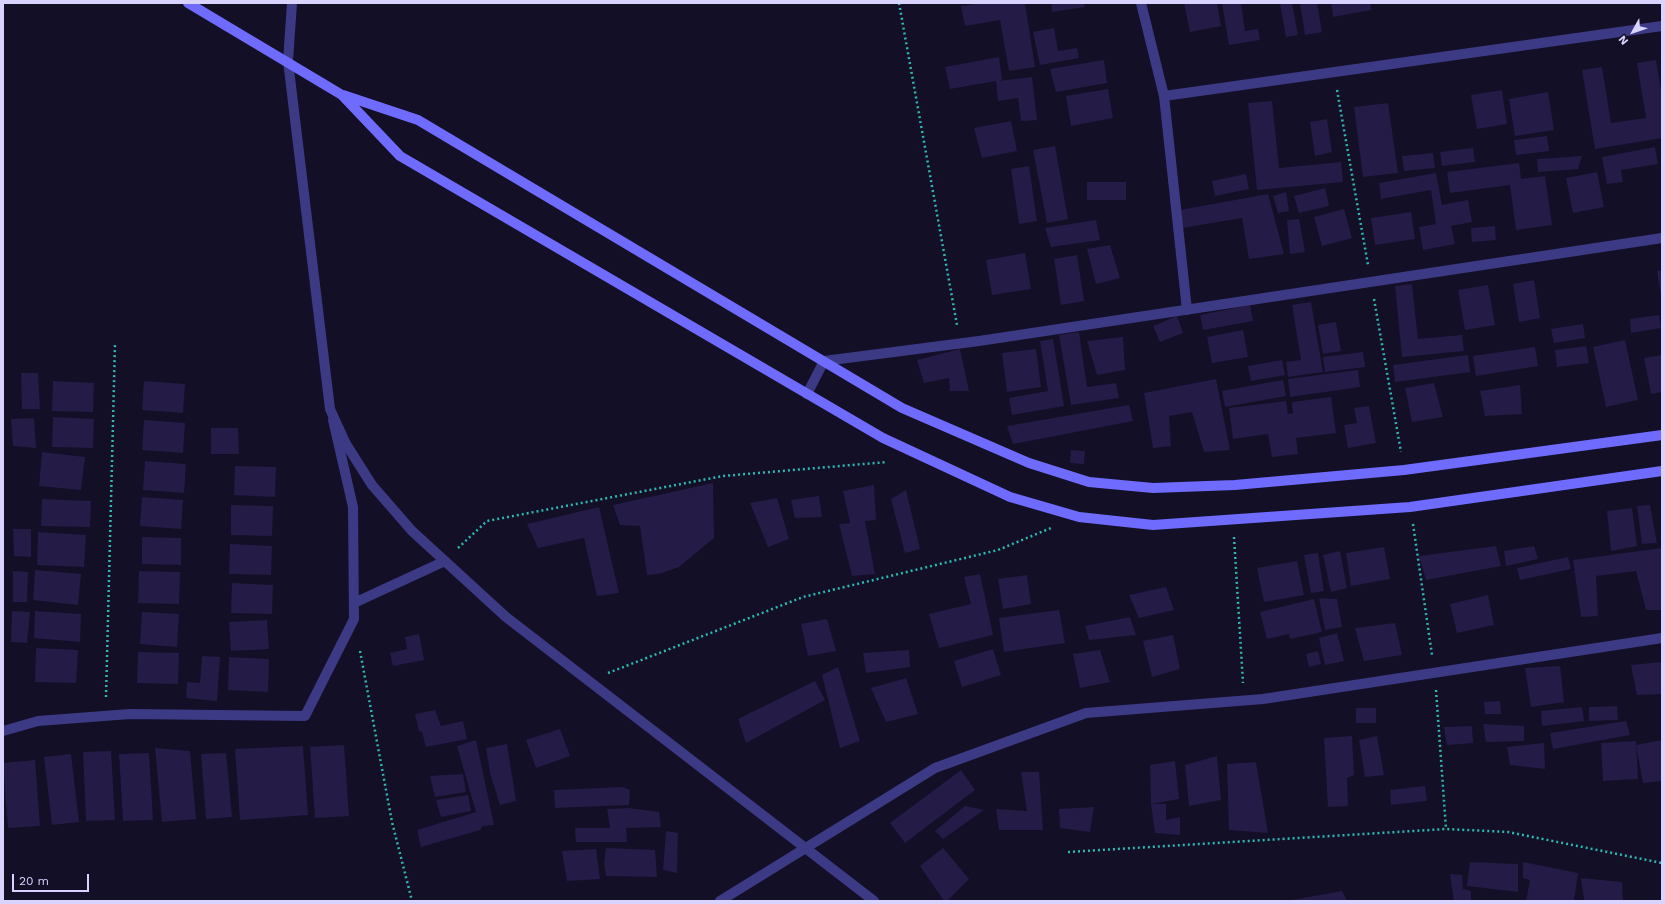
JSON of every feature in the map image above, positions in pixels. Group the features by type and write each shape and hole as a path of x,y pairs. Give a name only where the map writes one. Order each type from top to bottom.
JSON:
{"main road":[{"path":"188,3 288,61 342,95 418,120 902,408 1029,463 1089,482 1139,487 1235,485 1404,470 1662,435"},
{"path":"342,95 400,156 883,438 1010,497 1079,517 1153,525 1410,507 1662,471"}],"street":[{"path":"3,731 38,721 130,714 305,716 354,619 353,506 330,409 288,61 292,3"},
{"path":"1141,3 1164,96 1187,310"},
{"path":"1164,96 1662,26"},
{"path":"807,394 824,362 1187,310 1662,238"},
{"path":"330,409 346,444 372,485 412,531 506,617 874,901"},
{"path":"354,603 445,561"},
{"path":"720,901 935,768 1086,714 1244,700 1662,638"}],"path":[{"path":"899,3 960,343"},
{"path":"105,716 115,344"},
{"path":"445,561 486,521 723,476 895,461"},
{"path":"1410,507 1434,673 1446,829"},
{"path":"589,681 803,597 998,550 1079,517"},
{"path":"1233,520 1244,700"},
{"path":"360,650 392,822 412,901"},
{"path":"1068,852 1446,829 1508,832 1662,863"}],"building":[{"path":"981,3 1025,3 1035,67 1009,71 1000,20 965,26 961,6"},
{"path":"1051,3 1084,3 1085,7 1052,12"},
{"path":"1184,3 1217,3 1221,26 1190,32"},
{"path":"1222,3 1241,3 1245,31 1258,29 1260,40 1229,45"},
{"path":"1280,3 1292,3 1298,35 1286,37"},
{"path":"1300,3 1317,3 1322,32 1305,35"},
{"path":"1331,3 1370,3 1371,10 1333,17"},
{"path":"1054,28 1058,51 1077,48 1079,58 1040,65 1033,32"},
{"path":"999,57 1002,80 998,81 1032,77 1037,120 1021,121 1018,98 998,101 996,81 950,89 945,67"},
{"path":"1104,60 1107,83 1056,92 1050,69"},
{"path":"1656,60 1662,97 1662,138 1595,149 1582,70 1602,67 1611,123 1646,118 1637,63"},
{"path":"1108,89 1113,118 1071,126 1066,96"},
{"path":"1502,90 1507,124 1477,129 1471,95"},
{"path":"1548,92 1554,130 1515,136 1509,99"},
{"path":"1272,101 1279,168 1341,162 1343,182 1257,190 1248,103"},
{"path":"1388,103 1398,173 1363,177 1354,107"},
{"path":"1327,119 1332,152 1315,156 1310,122"},
{"path":"1011,121 1017,151 982,158 974,128"},
{"path":"1547,136 1549,151 1516,155 1514,140"},
{"path":"1055,146 1068,219 1047,223 1033,150"},
{"path":"1655,147 1658,164 1621,170 1623,182 1607,184 1602,157"},
{"path":"1473,148 1475,162 1442,166 1440,152"},
{"path":"1433,153 1435,168 1404,171 1402,156"},
{"path":"1582,156 1578,169 1538,172 1537,159"},
{"path":"1519,163 1521,179 1545,176 1552,225 1516,230 1510,185 1450,193 1447,172"},
{"path":"1029,166 1037,221 1019,224 1011,169"},
{"path":"1597,172 1604,207 1573,213 1566,178"},
{"path":"1436,173 1442,205 1468,200 1472,222 1451,226 1455,244 1423,250 1419,227 1436,224 1431,190 1381,199 1379,183"},
{"path":"1246,174 1249,189 1215,196 1212,181"},
{"path":"1087,182 1126,182 1126,200 1087,200"},
{"path":"1325,188 1329,206 1299,213 1294,196"},
{"path":"1286,192 1289,211 1278,213 1273,196"},
{"path":"1268,194 1284,254 1249,259 1242,218 1183,228 1180,210"},
{"path":"1344,209 1352,238 1322,246 1314,217"},
{"path":"1411,212 1415,239 1375,245 1371,218"},
{"path":"1299,219 1305,252 1290,254 1287,220"},
{"path":"1096,220 1100,240 1051,247 1045,228"},
{"path":"1495,226 1496,240 1472,242 1471,228"},
{"path":"1110,245 1120,278 1096,284 1087,249"},
{"path":"1025,253 1031,289 992,295 986,260"},
{"path":"1077,255 1084,301 1061,305 1054,259"},
{"path":"1662,270 1662,295 1661,295 1657,271"},
{"path":"1534,280 1540,318 1519,322 1513,284"},
{"path":"1412,284 1418,339 1462,335 1464,351 1402,357 1395,286"},
{"path":"1488,285 1495,325 1465,330 1458,290"},
{"path":"1311,302 1323,372 1288,377 1286,362 1301,360 1292,305"},
{"path":"1250,305 1253,321 1203,330 1200,315"},
{"path":"1659,315 1661,328 1631,333 1630,319"},
{"path":"1177,316 1183,333 1160,342 1153,326"},
{"path":"1336,322 1341,351 1323,354 1318,325"},
{"path":"1583,324 1585,338 1554,343 1551,329"},
{"path":"1243,330 1248,357 1212,363 1207,337"},
{"path":"1079,332 1087,387 1116,383 1119,398 1071,405 1059,335"},
{"path":"1123,337 1125,370 1097,375 1087,341"},
{"path":"1053,339 1064,406 1012,415 1009,398 1048,391 1040,341"},
{"path":"1625,340 1638,400 1606,407 1593,347"},
{"path":"1586,346 1589,363 1557,367 1555,350"},
{"path":"1535,347 1538,366 1476,376 1473,356"},
{"path":"960,349 969,391 950,391 949,378 924,383 917,360"},
{"path":"1036,349 1041,387 1007,392 1002,353"},
{"path":"1363,352 1365,367 1325,372 1323,357"},
{"path":"1468,355 1470,372 1395,382 1393,365"},
{"path":"1662,355 1662,392 1651,394 1644,358"},
{"path":"1282,360 1285,375 1251,381 1248,366"},
{"path":"1358,370 1360,387 1290,397 1288,379"},
{"path":"21,373 38,373 40,409 22,409"},
{"path":"1216,379 1230,450 1204,452 1192,412 1169,416 1171,446 1153,448 1144,393"},
{"path":"1283,380 1286,396 1225,407 1222,391"},
{"path":"53,381 94,383 93,412 52,411"},
{"path":"144,381 185,384 183,413 142,410"},
{"path":"1434,383 1443,417 1412,422 1405,388"},
{"path":"1520,385 1522,414 1485,416 1480,391"},
{"path":"1331,397 1336,433 1296,438 1298,454 1272,457 1268,434 1233,439 1229,408 1286,401 1288,414 1293,413 1292,402"},
{"path":"1129,405 1133,421 1013,444 1007,426"},
{"path":"1369,406 1376,443 1348,448 1344,425 1357,423 1354,408"},
{"path":"53,417 94,419 93,448 52,447"},
{"path":"34,418 36,448 13,446 11,419"},
{"path":"144,420 185,423 183,453 142,450"},
{"path":"211,428 238,428 239,454 211,454"},
{"path":"1071,450 1085,451 1084,464 1070,463"},
{"path":"42,452 85,457 81,490 39,486"},
{"path":"145,461 186,464 184,493 143,490"},
{"path":"235,466 276,467 275,497 234,495"},
{"path":"713,483 714,538 679,567 659,574 647,575 640,526 620,525 613,505"},
{"path":"874,485 876,520 865,521 875,574 852,576 839,524 850,523 843,491"},
{"path":"906,490 920,549 905,553 891,499"},
{"path":"819,496 822,517 795,518 791,500"},
{"path":"142,497 183,500 181,529 140,526"},
{"path":"777,498 789,539 768,547 750,503"},
{"path":"42,499 91,501 90,527 41,526"},
{"path":"231,505 273,506 272,536 231,535"},
{"path":"1650,505 1657,543 1642,544 1637,506"},
{"path":"599,507 619,593 597,596 584,538 538,548 527,524"},
{"path":"1632,508 1637,546 1611,551 1607,511"},
{"path":"13,529 31,529 31,557 14,556"},
{"path":"38,532 86,535 84,567 37,565"},
{"path":"142,537 181,538 181,565 142,564"},
{"path":"230,544 272,546 271,575 229,574"},
{"path":"1496,546 1501,566 1426,580 1419,556"},
{"path":"1534,546 1538,559 1506,566 1504,551"},
{"path":"1384,547 1390,579 1351,586 1346,553"},
{"path":"1662,548 1662,610 1646,610 1636,571 1596,576 1598,616 1581,617 1573,560"},
{"path":"1340,551 1347,588 1331,592 1323,555"},
{"path":"1318,553 1324,591 1311,593 1304,555"},
{"path":"1568,557 1571,569 1520,580 1517,568"},
{"path":"1297,561 1304,595 1264,602 1257,568"},
{"path":"35,570 81,574 78,605 33,600"},
{"path":"13,571 28,572 27,602 13,602"},
{"path":"139,571 180,572 179,604 138,603"},
{"path":"980,574 993,635 939,648 929,614 971,604 964,577"},
{"path":"1027,575 1031,604 1003,609 998,579"},
{"path":"232,583 273,585 272,614 231,613"},
{"path":"1166,587 1174,610 1139,618 1129,595"},
{"path":"1488,595 1494,625 1457,633 1450,604"},
{"path":"1319,598 1337,599 1342,627 1325,630"},
{"path":"1314,599 1322,632 1290,639 1289,634 1267,639 1260,612"},
{"path":"1059,610 1065,643 1004,652 999,618"},
{"path":"12,611 30,612 27,643 11,642"},
{"path":"35,611 81,614 80,642 34,638"},
{"path":"142,612 179,614 177,647 140,644"},
{"path":"1130,617 1136,635 1089,640 1085,626"},
{"path":"827,619 836,651 808,656 801,624"},
{"path":"267,620 269,649 231,651 229,622"},
{"path":"1395,623 1402,655 1364,661 1355,628"},
{"path":"1337,633 1344,661 1325,665 1319,638"},
{"path":"419,634 424,660 393,666 390,653 407,649 405,637"},
{"path":"1173,635 1180,669 1152,677 1143,641"},
{"path":"36,648 78,650 76,683 35,682"},
{"path":"993,649 1001,675 962,687 954,661"},
{"path":"909,650 910,667 866,673 863,653"},
{"path":"1100,650 1110,682 1080,688 1073,654"},
{"path":"1318,651 1321,664 1309,667 1306,654"},
{"path":"138,652 179,653 178,684 137,683"},
{"path":"202,656 220,657 217,701 186,698 187,682 200,683"},
{"path":"229,657 269,659 268,692 228,690"},
{"path":"1662,662 1662,694 1637,695 1631,665"},
{"path":"1560,666 1564,702 1531,707 1525,668"},
{"path":"838,667 860,741 840,748 822,675"},
{"path":"906,678 918,714 886,722 871,688"},
{"path":"815,681 825,700 746,743 738,719"},
{"path":"1500,701 1501,714 1485,714 1484,702"},
{"path":"1617,706 1618,720 1589,721 1589,707"},
{"path":"1582,707 1584,721 1542,726 1541,711"},
{"path":"1356,708 1376,708 1376,723 1356,723"},
{"path":"435,710 441,726 463,721 467,739 426,747 422,732 419,731 415,714"},
{"path":"1626,721 1630,735 1553,749 1550,733"},
{"path":"1483,724 1524,726 1524,741 1486,742"},
{"path":"1472,726 1473,743 1447,745 1444,727"},
{"path":"560,729 570,756 536,768 526,740"},
{"path":"1352,736 1354,775 1347,778 1348,806 1328,807 1324,738"},
{"path":"1377,736 1384,775 1365,777 1359,740"},
{"path":"476,740 494,825 483,826 480,830 421,847 417,830 476,812 457,746"},
{"path":"1662,740 1662,781 1643,783 1636,745"},
{"path":"1636,741 1638,779 1603,781 1601,743"},
{"path":"1544,743 1545,769 1510,765 1507,747"},
{"path":"507,744 516,801 500,805 490,773 486,748"},
{"path":"344,745 349,816 315,818 310,747"},
{"path":"303,746 308,815 240,820 235,749"},
{"path":"155,748 190,751 196,819 162,822"},
{"path":"111,751 115,820 86,821 83,752"},
{"path":"149,753 153,820 123,821 119,754"},
{"path":"226,753 232,817 206,819 201,754"},
{"path":"71,754 79,822 52,825 44,757"},
{"path":"1217,756 1221,800 1189,806 1185,765"},
{"path":"35,760 40,826 8,828 3,763"},
{"path":"1175,761 1179,799 1151,804 1150,765"},
{"path":"1256,762 1268,833 1229,830 1227,764"},
{"path":"961,770 975,790 905,843 890,823"},
{"path":"1021,772 1039,772 1043,830 999,830 996,809 1027,811"},
{"path":"463,774 466,792 435,797 430,776"},
{"path":"1425,786 1427,801 1391,805 1390,790"},
{"path":"623,787 630,790 629,805 555,808 554,790"},
{"path":"468,795 471,811 441,817 436,800"},
{"path":"1151,804 1166,804 1166,820 1180,817 1180,835 1155,833"},
{"path":"965,806 984,810 943,839 935,831"},
{"path":"1094,807 1090,832 1060,828 1059,809"},
{"path":"629,808 659,812 661,827 626,828 627,842 576,842 575,828 610,828 607,809"},
{"path":"666,831 678,833 677,873 663,870"},
{"path":"606,848 655,850 657,877 606,876 604,863"},
{"path":"943,848 969,879 947,901 944,901 920,866"},
{"path":"596,849 600,879 567,881 562,851"},
{"path":"1470,862 1518,864 1518,892 1467,886"},
{"path":"1523,862 1578,873 1574,901 1526,901 1530,880 1523,878"},
{"path":"1450,874 1462,875 1463,889 1471,891 1471,901 1454,901"},
{"path":"1581,878 1622,882 1623,901 1584,900"},
{"path":"1342,891 1347,901 1292,901 1292,900"}]}
